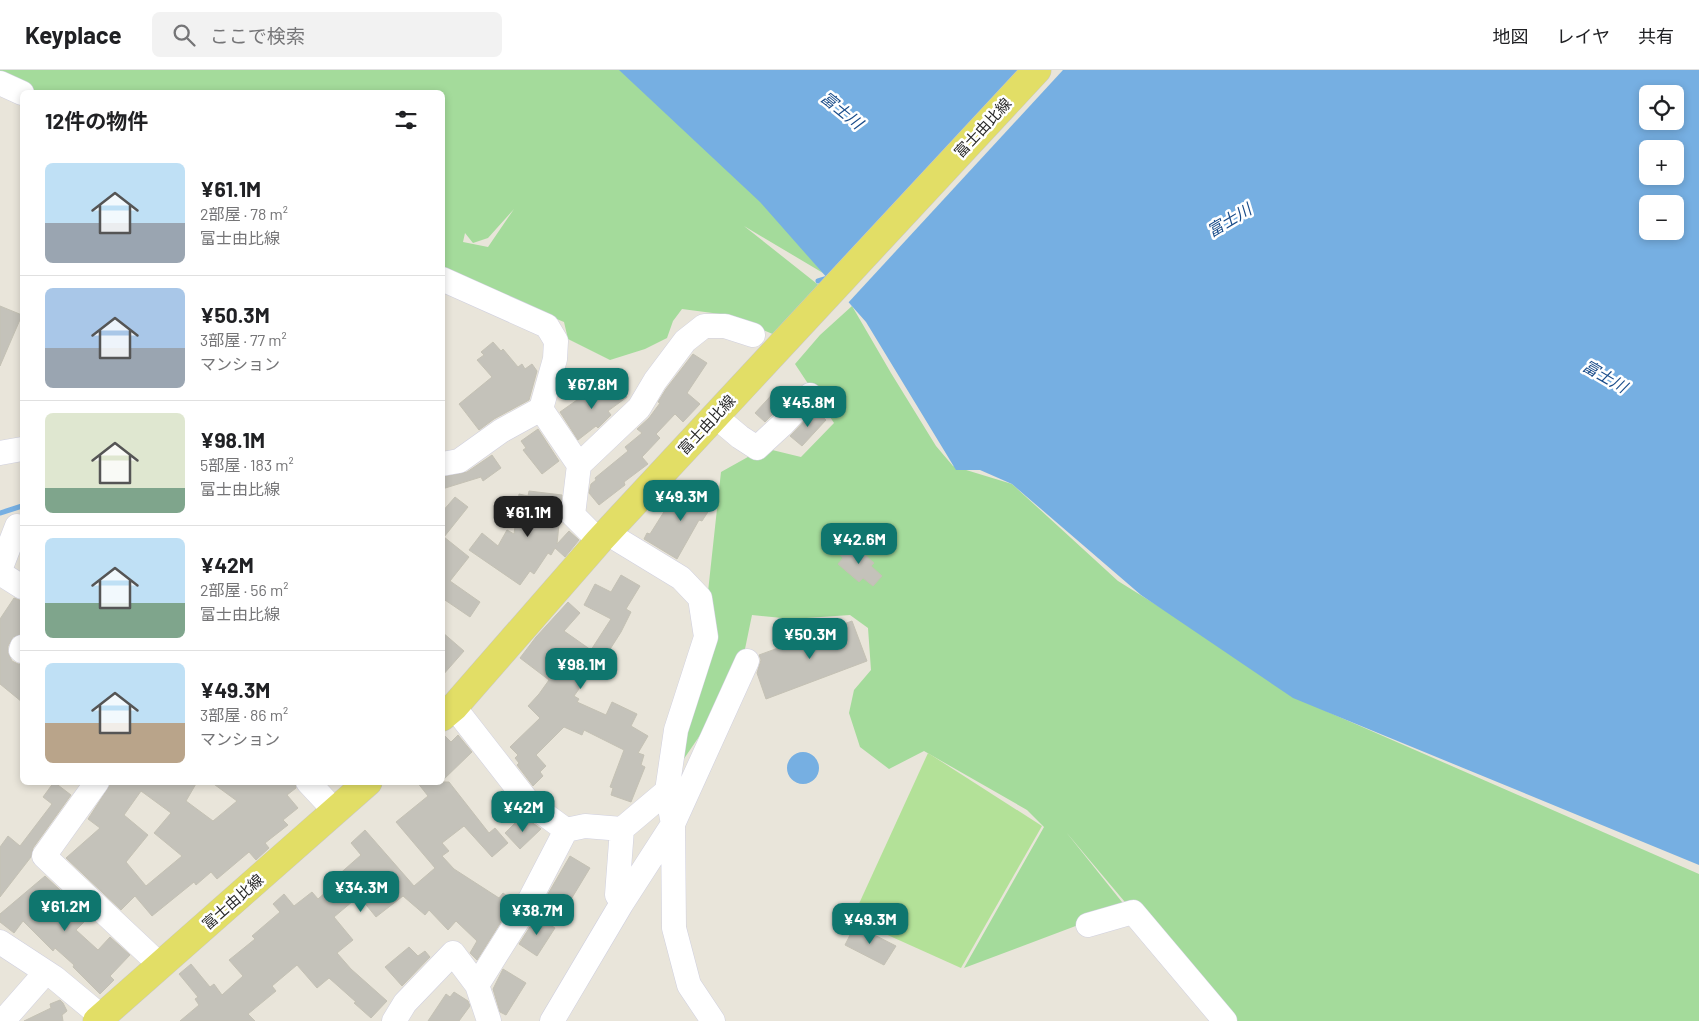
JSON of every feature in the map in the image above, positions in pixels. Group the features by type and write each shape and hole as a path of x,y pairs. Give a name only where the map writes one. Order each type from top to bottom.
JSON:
{"main road":[{"name":"富士由比線","path":"448,712 603,537 1037,70"},
{"name":"富士由比線","path":"99,1019 365,785"}],"street":[{"path":"0,83 20,91"},
{"path":"445,280 547,326 556,341 555,358 541,409 501,431 459,460 445,463"},
{"path":"714,1021 689,985 674,928 673,824 667,791 676,730 706,637 700,598 681,578 603,537 573,515 579,465 640,408 654,381 685,341 704,326 725,326 753,335"},
{"path":"715,416 757,448 810,395"},
{"path":"541,409 579,465"},
{"path":"0,453 20,449"},
{"path":"13,525 0,571 20,586"},
{"path":"552,1021 622,903 673,824 746,661"},
{"path":"448,712 529,803 566,830 585,826 622,829 667,791"},
{"path":"95,785 44,856 160,965"},
{"path":"311,785 335,811"},
{"path":"622,829 617,894 622,903"},
{"path":"477,985 526,907 566,830"},
{"path":"1088,925 1133,912 1225,1021"},
{"path":"0,942 46,972 99,1019"},
{"path":"394,1021 405,1003 453,953 477,985 489,1021"},
{"path":"3,1021 46,972"}],"green space":[{"path":"0,70 652,70 823,273 744,226 821,287 775,335 728,315 682,309 673,321 667,338 645,349 610,360 568,339 564,322 445,272 445,90 20,90 20,92 0,83","holes":["514,209 488,247 463,242 465,233 473,243 488,238"]},
{"path":"852,306 936,446 953,466 1012,484 1118,581 1328,712 1699,874 1699,1021 1225,1021 1066,832 1126,907 964,968 1044,827 1027,810 924,751 889,769 860,747 849,713 854,690 871,670 868,628 850,615 792,619 752,615 739,678 677,769 707,601 721,472 764,448 801,457 834,423 795,364 820,335"},
{"path":"928,753 1042,826 961,968 852,919"}],"water":[{"name":"富士川","path":"619,70 1699,70 1699,865 1293,698 1141,595 1012,484 980,470 956,470 866,322 760,202"},
{"path":"803,752 814,757 819,768 814,779 803,784 792,779 787,768 792,757"}],"pier":[{"path":"1023,70 1063,70 847,304 827,281"}],"building":[{"path":"0,306 20,314 20,320 0,366"},
{"path":"493,342 501,351 503,349 518,367 522,364 525,369 532,364 537,371 529,400 494,419 479,430 459,404 492,377 477,360 484,355 481,352"},
{"path":"693,354 707,363 687,393 700,404 683,422 675,414 656,434 660,438 642,457 648,464 624,482 625,485 599,505 589,493 591,484 596,480 595,478 628,451 625,447 642,433 637,429 649,418 660,403 658,402 666,389"},
{"path":"616,382 627,397 608,411 611,415 598,428 596,426 578,440 560,412 594,388 599,395"},
{"path":"778,388 789,398 765,422 755,413"},
{"path":"815,410 826,420 802,446 790,436"},
{"path":"538,429 559,461 542,474 523,450 526,448 521,441"},
{"path":"492,455 501,468 483,481 481,477 445,488 445,476 467,472"},
{"path":"702,484 719,495 702,521 699,520 677,559 644,539 647,533 650,534 667,507 675,512 686,496 692,499"},
{"path":"529,491 562,495 557,544 569,531 579,540 565,557 555,548 551,555 548,553 534,574 530,571 520,585 469,550 482,533 498,546 507,530 514,534 519,494 528,496"},
{"path":"455,497 468,507 445,536 445,509"},
{"path":"445,538 469,557 450,581 480,602 470,617 445,600"},
{"path":"852,543 874,563 871,566 882,576 873,586 863,578 859,582 838,564 843,558 840,555"},
{"path":"621,575 640,586 626,609 631,612 607,654 605,653 574,696 579,699 577,702 606,715 612,702 637,714 631,726 648,736 638,753 644,755 641,765 645,767 631,802 611,795 613,788 610,787 624,750 584,730 582,735 564,727 536,755 546,766 540,772 543,776 533,786 517,765 519,763 515,758 518,755 510,747 540,718 528,706 549,680 520,658 536,637 568,602 580,613 564,631 591,650 611,619 584,605 595,584 611,592"},
{"path":"14,598 20,600 20,635 13,637 8,646 8,653 12,661 20,664 20,700 0,684 0,619"},
{"path":"852,621 867,661 766,699 757,673 761,660 759,655"},
{"path":"445,635 464,651 445,673"},
{"path":"458,735 472,752 445,778 445,736 451,742"},
{"path":"445,782 449,782 489,833 495,828 508,843 492,857 464,826 442,843 449,851 442,856 454,869 499,898 503,893 514,901 477,960 470,953 477,941 456,921 448,930 429,910 425,915 403,896 376,917 359,896 334,917 353,940 337,953 351,969 387,1001 371,1018 329,978 317,988 297,965 272,986 276,991 248,1014 255,1021 180,1021 199,1005 195,999 198,997 179,974 191,964 210,987 214,984 222,995 243,976 229,960 255,939 252,936 280,912 273,904 284,894 294,906 312,892 318,899 337,882 336,877 361,855 351,843 365,830 414,886 435,868 396,822 428,796 419,785 445,785"},
{"path":"52,785 58,785 71,795 33,848 31,857 0,897 0,847 8,836 20,846 52,804 43,797"},
{"path":"110,785 195,785 186,801 213,821 237,801 215,785 296,785 296,788 287,795 298,808 283,820 288,825 265,843 269,848 256,860 249,852 217,879 211,872 196,885 194,882 152,916 135,896 121,910 66,858 100,828 88,819","holes":["141,791 171,813 154,833 182,856 146,886 126,862 148,835 124,815"]},
{"path":"526,818 541,829 520,849 505,833 515,823 518,825"},
{"path":"570,856 590,868 567,906 548,894"},
{"path":"45,876 89,917 76,930 98,950 110,937 130,955 110,976 114,980 100,994 73,967 74,965 55,948 53,951 23,921 14,933 0,922 0,914"},
{"path":"537,916 555,928 537,956 519,944"},
{"path":"855,925 896,946 884,965 845,945"},
{"path":"409,947 418,956 425,951 430,957 402,986 385,967"},
{"path":"503,969 526,983 506,1015 500,1012 493,989"},
{"path":"454,992 468,1001 470,1006 459,1021 428,1021 446,994 450,997"},
{"path":"60,1000 67,1011 62,1015 63,1021 24,1021 51,1008 50,1004"}],"waterway":[{"path":"818,281 828,278"},
{"path":"0,513 20,507"}]}
